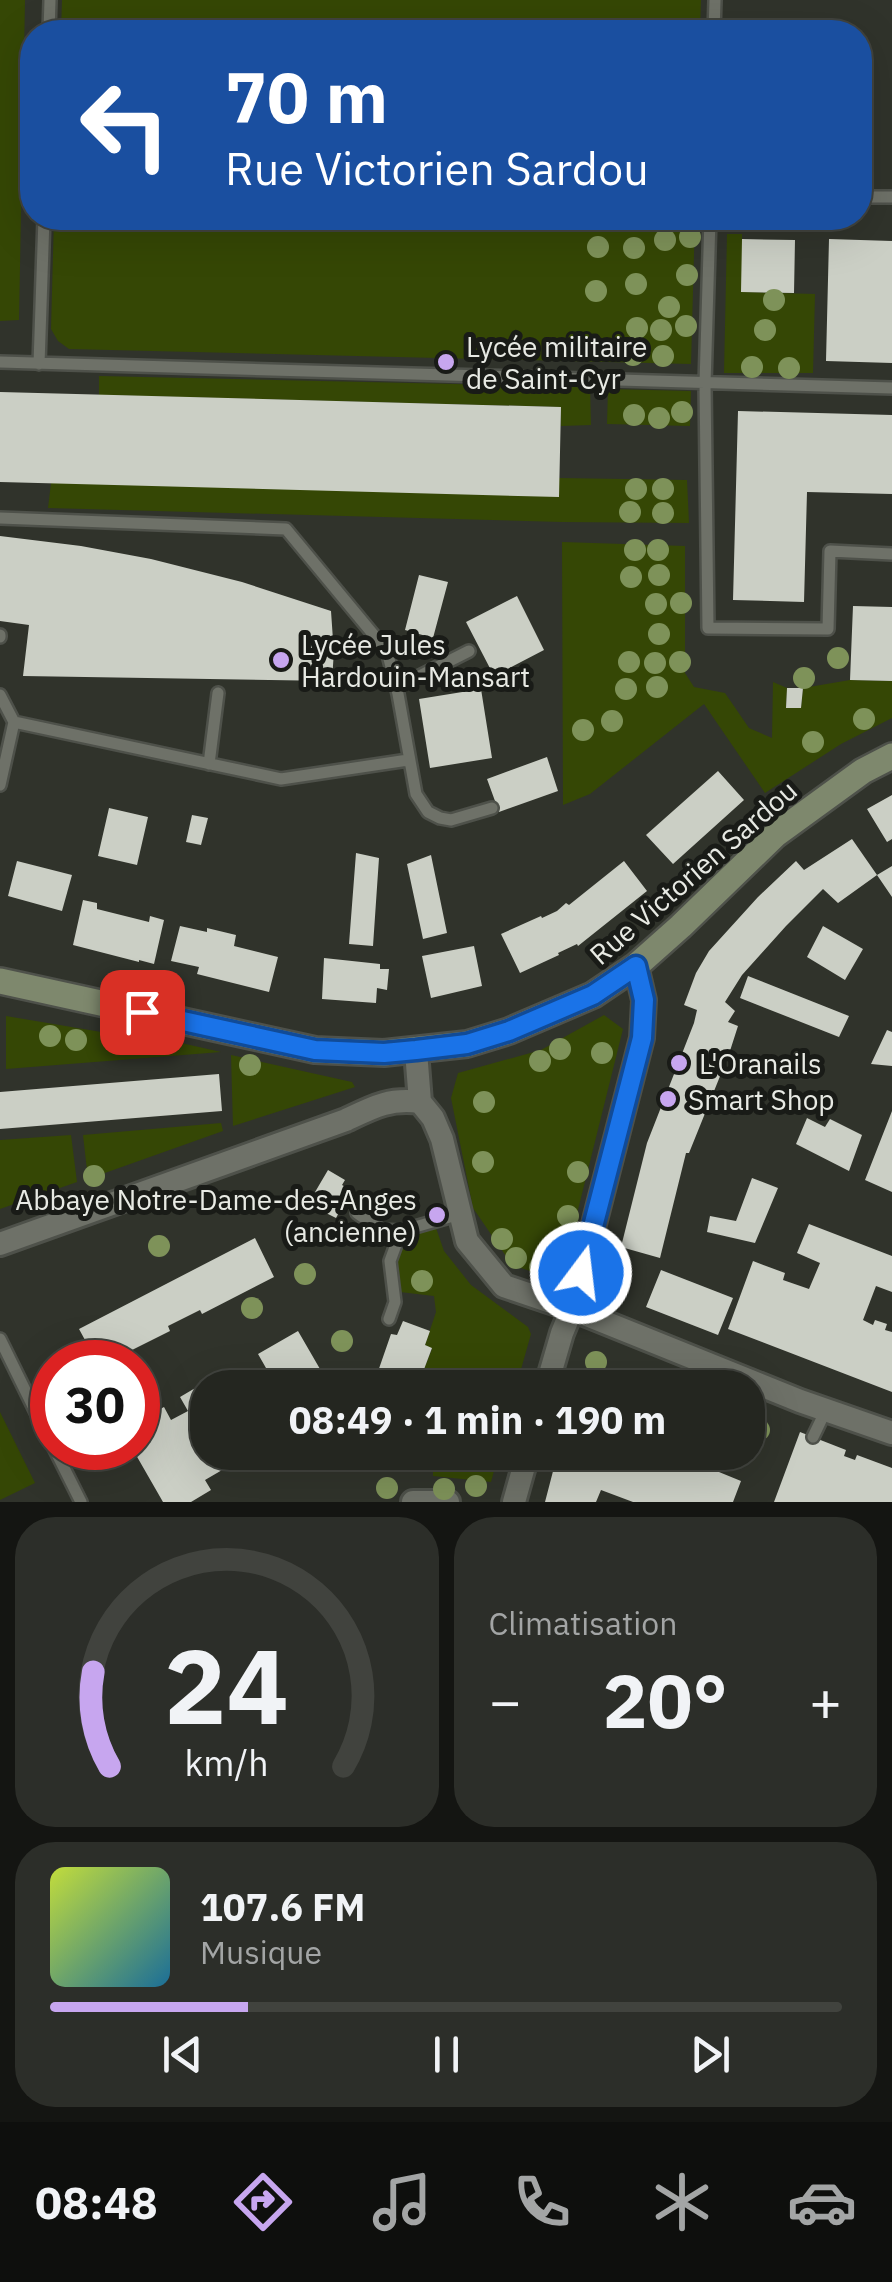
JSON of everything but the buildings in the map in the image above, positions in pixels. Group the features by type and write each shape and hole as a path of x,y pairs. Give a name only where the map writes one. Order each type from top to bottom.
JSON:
{"street":[{"name":"Rue Victorien Sardou","path":"0,981 315,1050 384,1053 467,1044 509,1031 593,995 636,966 774,835 863,771 892,756"},
{"path":"551,1370 572,1309 642,1038 644,1000 636,966"},
{"path":"416,1050 420,1102 442,1139 467,1241 504,1286 892,1433"},
{"path":"0,1244 330,1126 375,1106 399,1099 420,1102"},
{"path":"514,1502 523,1470"},
{"path":"413,1502 448,1502"}],"lane":[{"path":"40,364 44,230"},
{"path":"710,230 706,384 708,628 828,629 830,552 892,554"},
{"path":"0,362 892,388"},
{"path":"0,518 286,530 386,651 416,794 428,812 452,820 492,808"},
{"path":"396,688 469,652"},
{"path":"209,764 218,693"},
{"path":"0,695 14,722 0,786"},
{"path":"14,722 281,779 408,760"},
{"path":"357,1213 381,1230 401,1231 460,1214"},
{"path":"389,1319 396,1302 390,1261 401,1231"},
{"path":"0,1339 30,1400"},
{"path":"813,1438 826,1410"},
{"path":"65,1470 81,1502"}],"green space":[{"path":"0,0 25,0 25,20 20,20 19,320 0,321"},
{"path":"62,0 701,0 700,20 61,20"},
{"path":"54,230 695,230 691,364 69,349 51,329"},
{"path":"727,234 742,234 742,292 815,294 813,373 724,373"},
{"path":"99,376 590,387 591,425 561,426 561,407 99,395"},
{"path":"608,389 691,391 690,426 607,424"},
{"path":"687,480 689,523 48,508 51,483"},
{"path":"562,542 685,546 685,673 694,687 725,693 749,728 772,738 773,682 787,688 786,708 801,708 803,688 850,680 892,681 892,718 841,744 765,793 704,704 590,794 563,805"},
{"path":"604,1015 623,1029 565,1262 542,1275 512,1265 473,1208 451,1098 458,1073 541,1050"},
{"path":"6,1016 159,1038 221,1052 6,1069"},
{"path":"231,1055 352,1082 355,1087 233,1126"},
{"path":"221,1123 223,1131 88,1179 83,1135"},
{"path":"71,1135 77,1182 0,1209 0,1140"},
{"path":"435,1225 444,1251 471,1285 528,1327 531,1334 521,1370 424,1370 432,1349 425,1345 436,1312 434,1296 400,1292 396,1262 406,1235"},
{"path":"0,1412 35,1483 0,1500"},
{"path":"433,1470 494,1470 491,1482 433,1476"}],"place":[{"name":"Lycée militaire de Saint-Cyr","path":"446,362"},
{"name":"Lycée Jules Hardouin-Mansart","path":"281,660"},
{"name":"L'Oranails","path":"679,1063"},
{"name":"Smart Shop","path":"668,1099"},
{"name":"Abbaye Notre-Dame-des-Anges (ancienne)","path":"437,1215"}],"route":[{"path":"142,1012 315,1050 384,1053 467,1044 509,1031 593,995 636,966 644,1000 642,1038 581,1273"}]}
